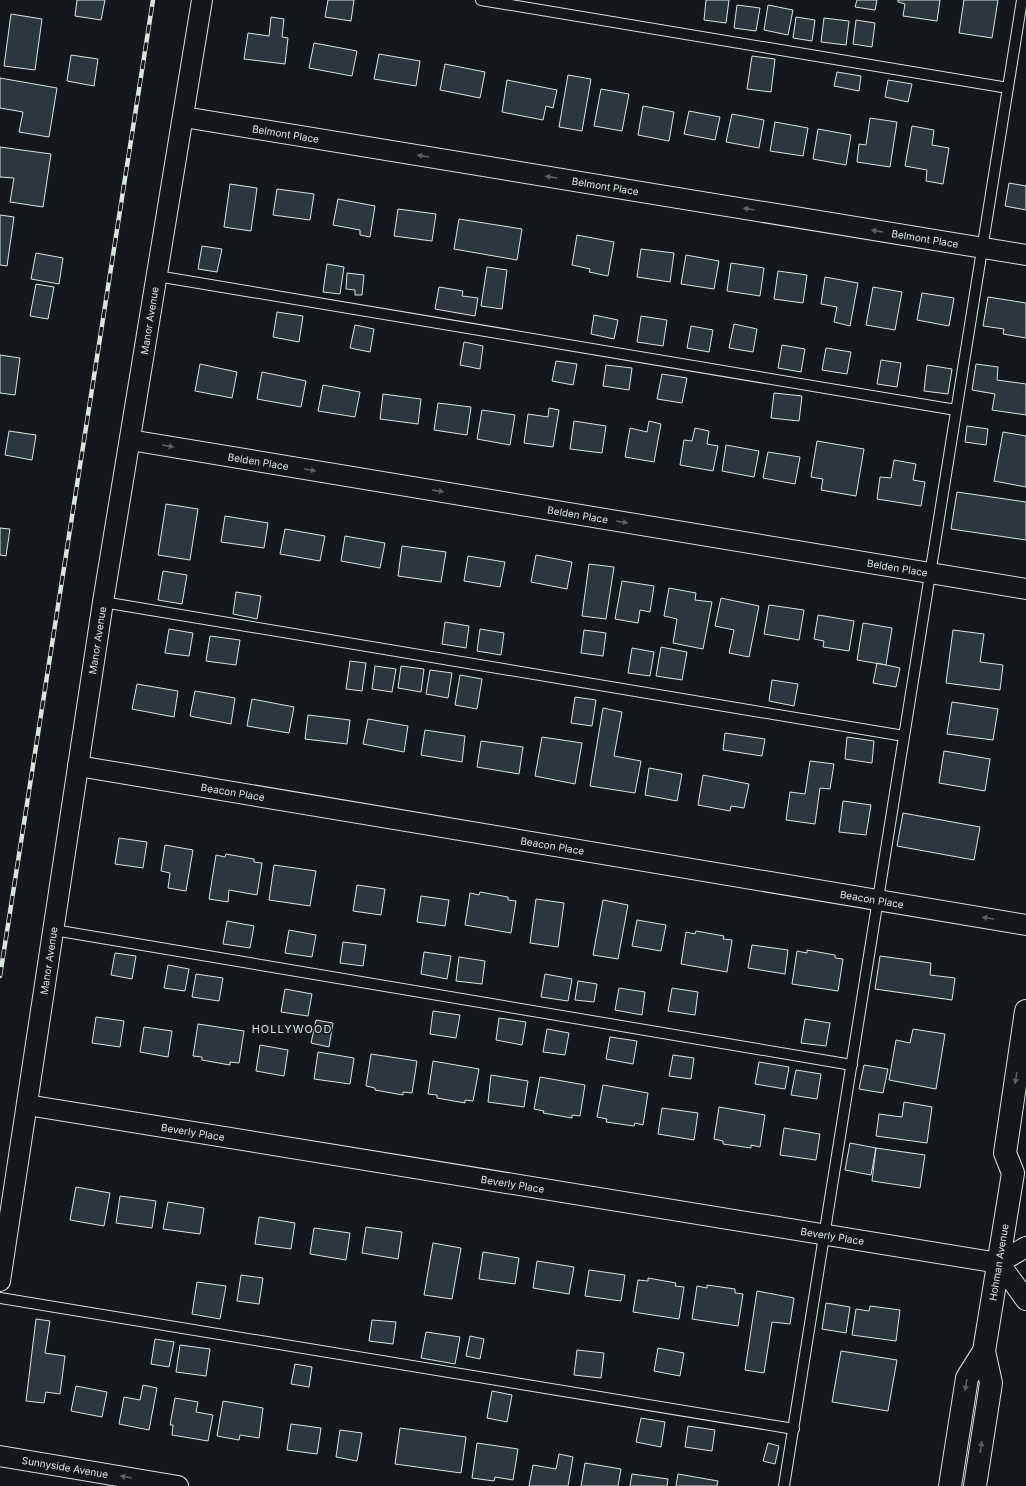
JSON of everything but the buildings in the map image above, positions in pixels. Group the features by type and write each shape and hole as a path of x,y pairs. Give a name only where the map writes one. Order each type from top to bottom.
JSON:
{"main road":[{"name":"Hohman Avenue","path":"975,1486 991,1383 984,1351 998,1263 1020,1168 1005,1153 1026,1011"},
{"name":"Hohman Avenue","path":"950,1486 967,1378 984,1351"}],"street":[{"name":"Manor Avenue","path":"0,1281 103,602 184,117 202,0"},
{"name":"Belmont Place","path":"184,117 1026,255"},
{"name":"Belden Place","path":"130,440 1026,589"},
{"name":"Beacon Place","path":"78,766 1026,924"},
{"name":"Beverly Place","path":"27,1106 998,1263"},
{"path":"1026,1247 998,1263 1026,1300"},
{"name":"Sunnyside Avenue","path":"0,1456 178,1486"}],"lane":[{"path":"481,0 1008,88"},
{"path":"784,1486 1022,0"},
{"path":"157,276 956,410"},
{"path":"103,602 904,736"},
{"path":"54,930 852,1065"},
{"path":"0,1298 794,1429"}],"railway":[{"path":"0,976 153,0"}],"district":[{"name":"HOLLYWOOD","path":"292,1029"}]}
